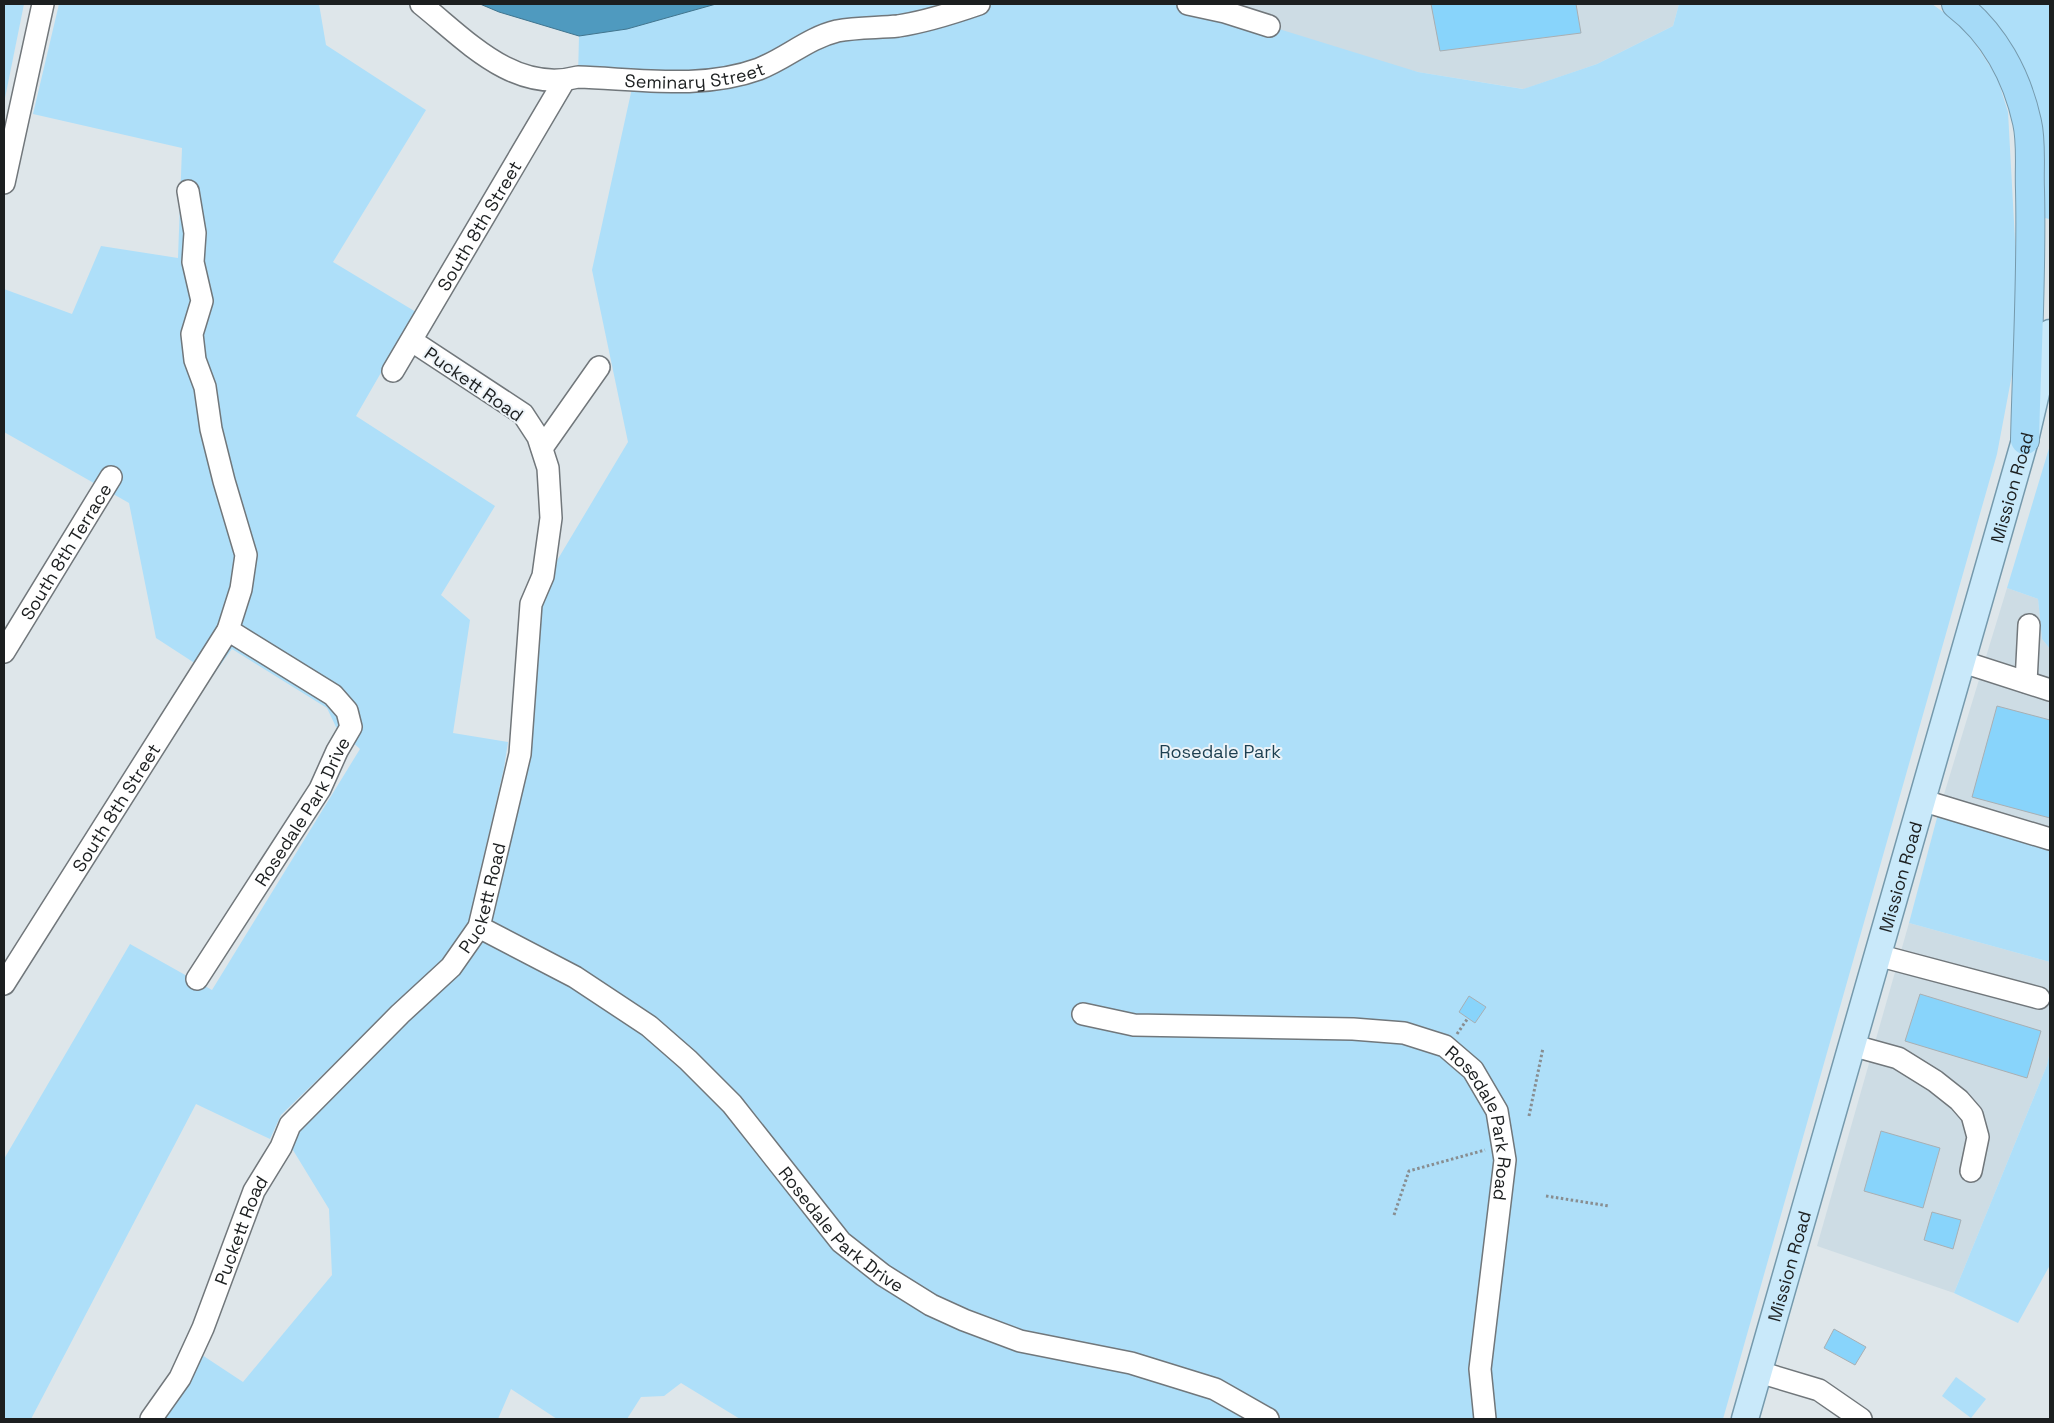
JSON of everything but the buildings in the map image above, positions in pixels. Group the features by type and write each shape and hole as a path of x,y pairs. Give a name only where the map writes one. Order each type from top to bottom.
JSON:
{"highway":[{"path":"1956,4 1982,27 1998,48 2021,99 2028,124 2031,217 2025,440"}],"main road":[{"name":"Mission Road","path":"1745,1419 1960,661 2025,440 2050,333"},
{"path":"2025,440 2050,396"}],"street":[{"path":"4,183 43,4"},
{"name":"Seminary Street","path":"421,4 468,44 493,61 535,79 564,80 578,77 694,81 727,78 760,68 810,40 837,31 898,26 953,13 979,4"},
{"path":"1188,4 1225,12 1269,26"},
{"name":"South 8th Street","path":"393,371 564,80"},
{"name":"South 8th Street","path":"5,981 228,630 241,589 246,555 224,481 205,387 194,360 192,334 202,301 193,262 195,233 188,191"},
{"name":"Puckett Road","path":"151,1419 180,1378 203,1328 254,1191 281,1147 290,1126 400,1014 450,967 479,927 520,754 531,604 542,576 551,518 548,468 538,437 523,414 412,341"},
{"path":"542,448 599,367"},
{"name":"South 8th Terrace","path":"4,652 111,477"},
{"path":"2026,682 2029,625"},
{"name":"Rosedale Park Drive","path":"197,979 320,789 337,751 351,727 346,711 333,695 228,630"},
{"path":"1960,661 2050,690"},
{"path":"1921,800 2050,839"},
{"name":"Rosedale Park Drive","path":"479,927 575,977 655,1032 688,1060 732,1104 841,1242 883,1275 931,1305 964,1320 1020,1341 1130,1363 1215,1389 1268,1419"},
{"path":"1877,956 2038,998"},
{"name":"Rosedale Park Road","path":"1083,1014 1134,1025 1342,1029 1404,1033 1445,1046 1473,1070 1497,1111 1505,1160 1480,1369 1485,1419"},
{"path":"1851,1044 1898,1058 1935,1081 1959,1100 1972,1115 1978,1137 1971,1171"},
{"path":"1759,1372 1819,1390 1861,1419"}],"path":[{"path":"1529,1116 1543,1048"},
{"path":"1394,1214 1409,1171 1502,1145"},
{"path":"1546,1196 1609,1206"}],"shaded area":[{"path":"480,4 716,4 627,29 579,36 499,12"},
{"path":"1122,4 1679,4 1673,26 1597,64 1524,89 1418,72"},
{"path":"2007,588 2038,599 2042,639 2050,649 2050,848 1938,814"},
{"path":"1909,923 2050,962 2050,1051 2047,1065 1954,1293 1817,1246"}],"green space":[{"path":"4,4 24,4 4,103"},
{"path":"59,4 319,4 326,45 426,110 333,262 416,312 356,416 495,506 441,595 470,620 453,733 508,742 504,768 469,921 449,953 281,1115 270,1139 196,1104 31,1419 4,1419 4,1159 130,944 212,990 360,749 336,727 327,708 232,649 213,675 156,638 129,503 4,432 4,289 72,314 101,246 178,258 182,148 33,114"},
{"name":"Rosedale Park","path":"716,4 1188,4 1269,26 1418,72 1523,89 1597,64 1673,26 1679,4 1932,4 1953,19 1968,34 1997,77 2008,112 2020,332 1997,454 1723,1419 740,1419 681,1383 664,1396 641,1397 627,1419 557,1419 511,1389 498,1419 160,1419 199,1353 243,1382 332,1275 329,1209 285,1137 451,967 492,878 531,604 628,442 592,270 634,79 578,77 579,36 627,29"},
{"path":"1973,4 2050,4 2049,219 2041,217 2040,194"},
{"path":"2050,445 2050,649 2042,639 2038,599 2007,588"},
{"path":"1938,814 2050,848 2050,962 1909,923"},
{"path":"2050,1051 2050,1265 2018,1323 1954,1293 2047,1065"},
{"path":"1956,1377 1986,1399 1971,1418 1942,1396"}]}
